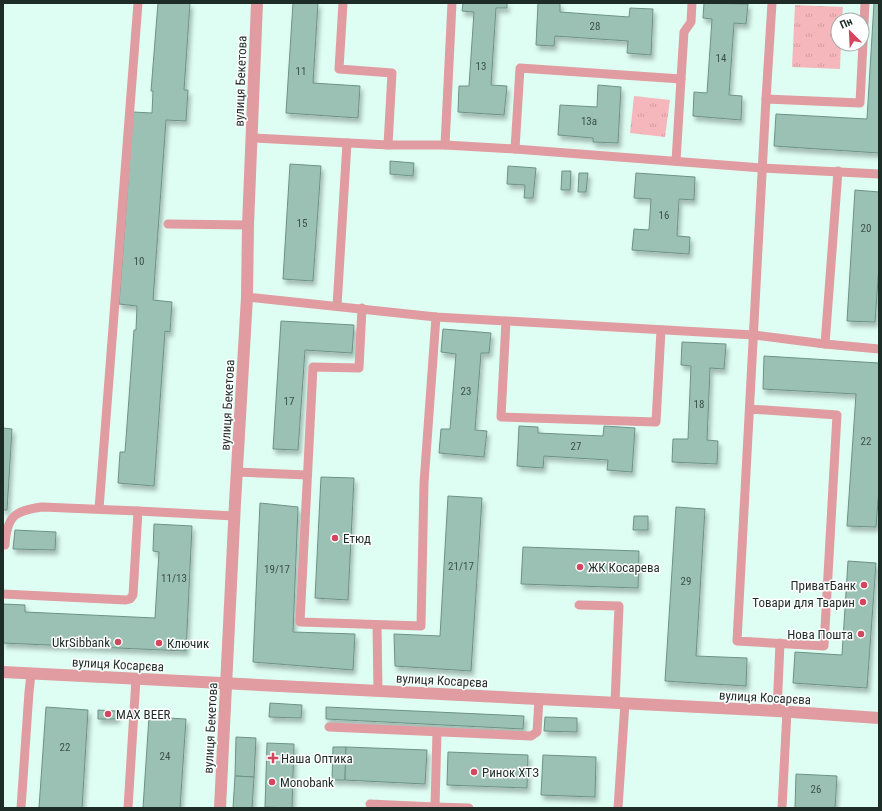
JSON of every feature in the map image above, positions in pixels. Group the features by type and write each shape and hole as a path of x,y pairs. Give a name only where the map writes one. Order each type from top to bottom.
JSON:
{"street":[{"name":"вулиця Бекетова","path":"220,808 234,516 247,297 248,225 257,3"},
{"name":"вулиця Косарєва","path":"3,672 782,711 879,718"}],"lane":[{"path":"99,509 123,223 138,3"},
{"path":"343,3 339,69 392,73 388,145"},
{"path":"445,145 452,3"},
{"path":"676,161 684,32 691,22 692,3"},
{"path":"750,409 837,415 824,646 737,640 772,3"},
{"path":"766,99 860,103 865,3"},
{"path":"515,149 520,68 681,79"},
{"path":"252,138 388,145 445,145 515,149 762,168 879,174"},
{"path":"338,306 347,143"},
{"path":"825,344 838,171"},
{"path":"168,224 248,225"},
{"path":"247,297 436,317 754,335 879,349"},
{"path":"362,308 359,368 312,367 300,622 377,626 421,626 424,483 436,317"},
{"path":"506,321 501,417 656,422 661,330"},
{"path":"237,472 307,475"},
{"path":"5,545 8,525 18,513 26,509 42,507 234,516"},
{"path":"3,594 130,599 133,595 138,511"},
{"path":"579,606 619,606 620,703 618,808"},
{"path":"377,626 378,691"},
{"path":"780,643 782,808"},
{"path":"22,808 31,674"},
{"path":"128,808 136,679"},
{"path":"329,728 531,736 537,732 538,699"},
{"path":"434,807 437,732"},
{"path":"370,804 469,808"}],"green space":[{"path":"795,5 843,7 843,12 830,12 830,52 841,52 840,69 792,67"},
{"path":"634,96 670,100 665,137 630,133"}],"building":[{"path":"158,3 190,3 184,90 188,90 186,121 166,120 153,300 172,302 170,332 165,331 154,486 118,483 120,452 125,452 137,306 119,304 133,112 152,113 153,91 151,91"},
{"path":"293,3 318,3 313,83 360,86 358,118 286,113"},
{"path":"463,3 507,3 507,8 496,8 491,85 507,86 504,115 458,112 459,86 469,86 474,12 462,11"},
{"path":"538,3 560,3 560,12 629,17 630,8 653,9 651,55 627,53 628,41 555,36 554,46 536,45"},
{"path":"704,3 748,4 746,24 734,23 729,95 742,96 741,120 693,116 694,92 707,93 712,19 703,18"},
{"path":"874,3 879,3 879,153 774,146 776,114 867,119"},
{"path":"598,85 621,87 618,143 593,142 593,138 558,135 560,105 597,107"},
{"path":"390,161 414,163 413,176 390,174"},
{"path":"290,164 321,166 313,281 283,279"},
{"path":"508,166 536,168 533,198 524,198 525,185 507,184"},
{"path":"562,171 571,171 570,190 561,190"},
{"path":"579,173 588,173 586,192 578,192"},
{"path":"636,173 695,177 694,200 679,199 677,236 690,237 689,254 632,250 634,229 649,230 651,199 634,198"},
{"path":"855,190 879,192 879,265 875,322 847,321"},
{"path":"281,321 354,325 352,353 305,350 298,450 273,449"},
{"path":"443,329 491,333 489,353 481,353 475,430 487,431 484,457 439,453 441,429 450,429 456,354 441,352"},
{"path":"682,342 726,344 724,369 710,368 707,440 718,441 717,464 672,462 673,439 688,439 691,366 681,365"},
{"path":"764,356 879,363 879,488 876,527 847,526 856,394 763,389"},
{"path":"519,426 538,427 538,433 603,436 604,426 635,428 632,472 607,470 608,460 544,456 543,468 517,466"},
{"path":"3,428 12,429 7,510 3,510"},
{"name":"Етюд","path":"321,477 354,478 348,600 315,598"},
{"path":"448,496 482,498 471,671 395,666 394,634 440,636"},
{"path":"260,503 298,507 293,632 355,634 353,670 253,662"},
{"path":"676,507 705,509 696,656 747,658 746,686 665,681"},
{"path":"634,516 648,516 648,530 633,530"},
{"path":"154,524 192,526 186,651 3,643 3,604 25,605 25,612 155,618 159,552 153,551"},
{"path":"15,530 56,532 55,550 13,549"},
{"name":"ЖК Косарева","path":"523,547 639,551 638,588 521,584"},
{"path":"848,561 876,563 867,688 793,683 795,652 842,655"},
{"path":"270,703 302,705 301,718 269,717"},
{"path":"46,707 88,710 82,808 39,808"},
{"path":"326,707 524,716 523,729 326,719"},
{"path":"98,710 117,711 117,719 98,719"},
{"path":"149,717 186,719 180,808 143,808"},
{"path":"545,717 577,718 577,732 544,731"},
{"path":"236,737 256,738 254,777 235,776"},
{"path":"267,743 294,744 292,808 265,807"},
{"path":"333,747 346,747 345,780 332,780"},
{"path":"346,747 427,750 425,784 345,780"},
{"path":"448,752 528,755 527,788 447,785"},
{"path":"543,755 596,757 595,797 541,795"},
{"path":"796,774 837,776 835,808 795,808"},
{"path":"235,776 254,777 252,808 233,808"}],"place":[{"name":"Етюд","path":"335,538"},
{"name":"ЖК Косарева","path":"580,567"},
{"name":"ПриватБанк","path":"864,585"},
{"name":"Товари для Тварин","path":"863,602"},
{"name":"Нова Пошта","path":"861,634"},
{"name":"UkrSibbank","path":"118,642"},
{"name":"Ключик","path":"159,643"},
{"name":"MAX BEER","path":"108,714"},
{"name":"Наша Оптика","path":"273,758"},
{"name":"Ринок ХТЗ","path":"474,772"},
{"name":"Monobank","path":"272,782"}]}
